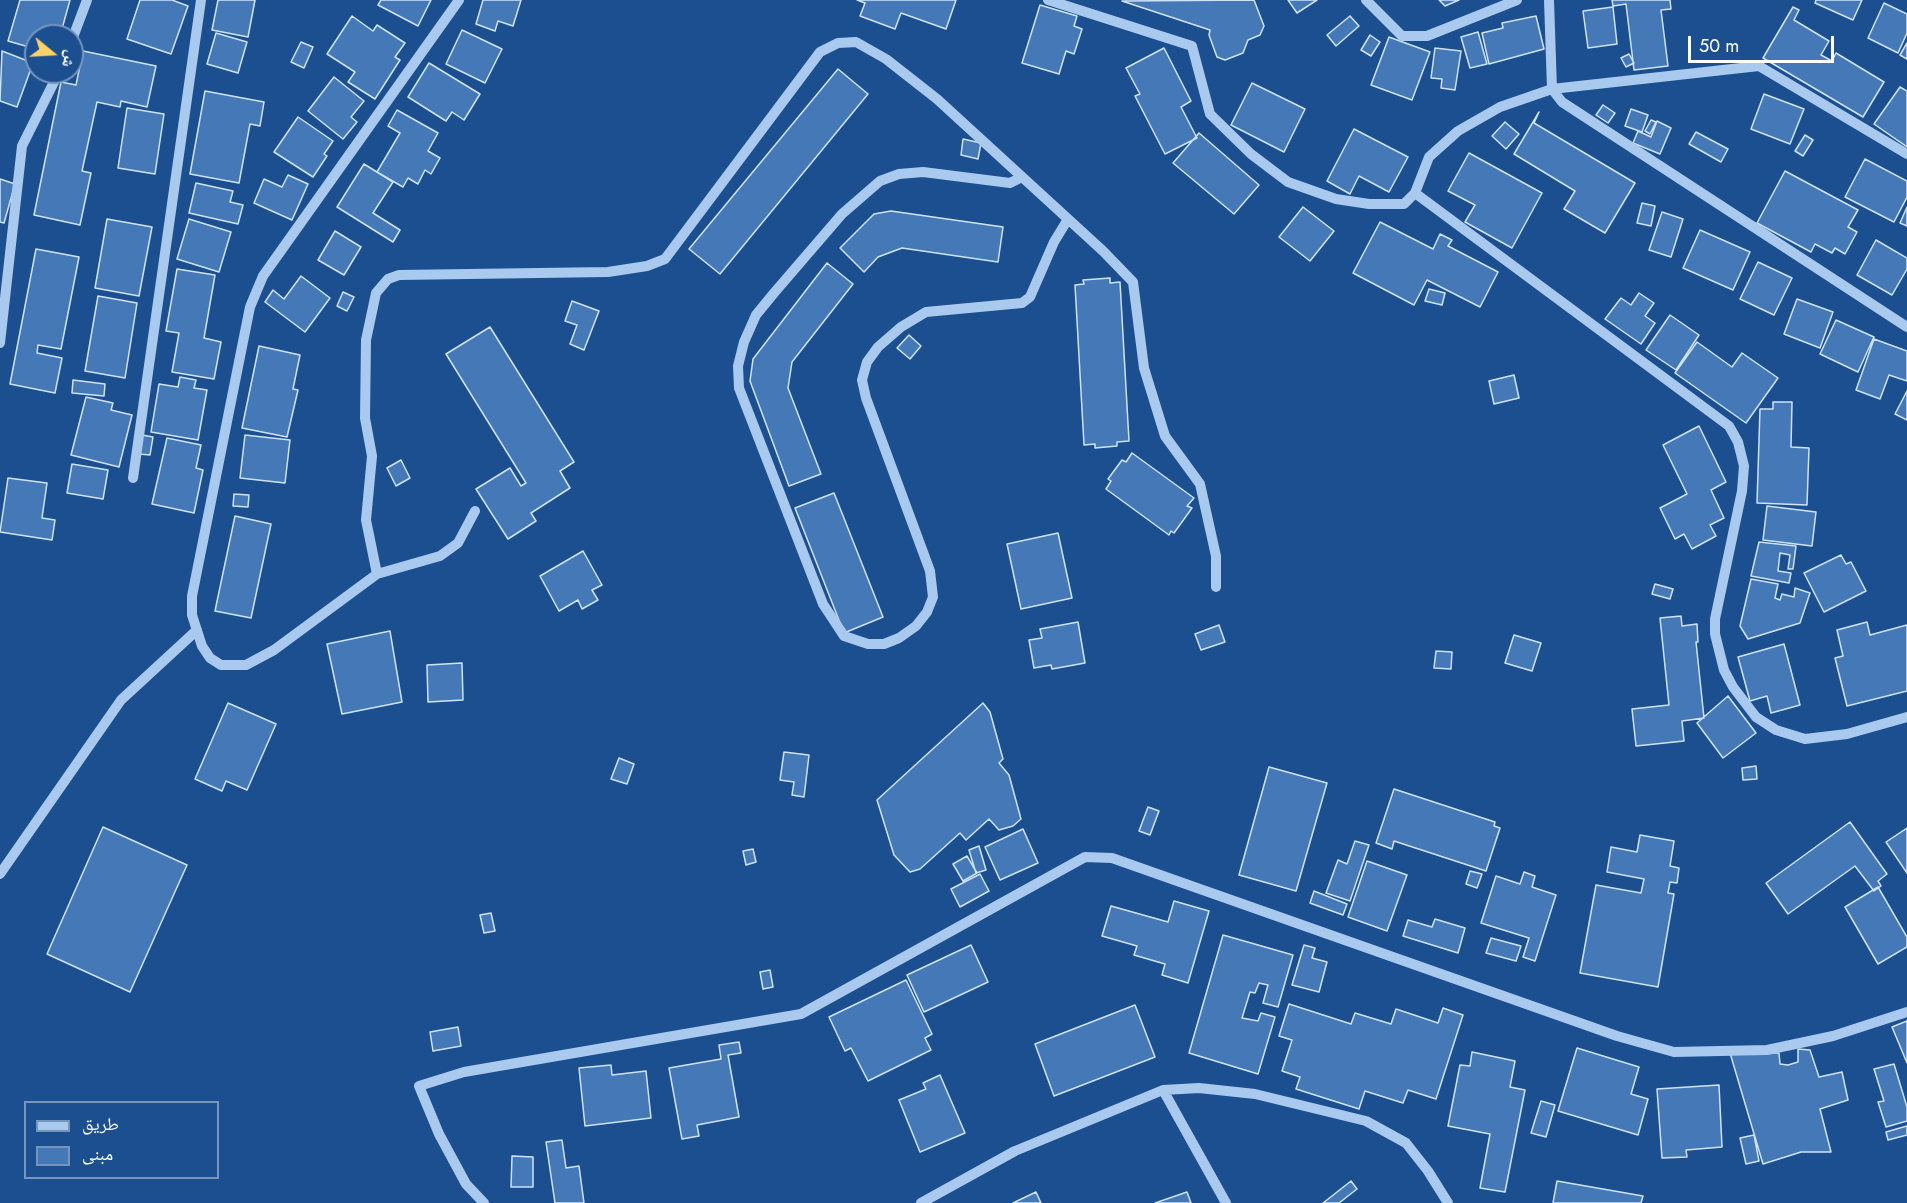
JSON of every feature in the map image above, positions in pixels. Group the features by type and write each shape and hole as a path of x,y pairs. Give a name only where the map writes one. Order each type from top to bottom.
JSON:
{"street":[{"path":"78,24 87,0"},
{"path":"133,478 201,0"},
{"path":"459,0 262,276 248,316 192,596 192,615 202,646 210,658 221,665 246,665 274,650 377,574 440,556 458,543 476,511"},
{"path":"1048,0 1192,46 1210,114 1251,154 1288,182 1336,200 1369,204 1404,204 1415,193 1429,157 1458,131 1500,107 1552,89 1759,66 1907,154"},
{"path":"1366,0 1402,36 1427,36 1512,1"},
{"path":"1549,0 1552,89 1562,102 1907,327"},
{"path":"377,574 366,520 372,456 365,418 366,340 376,293 388,279 399,275 608,272 646,266 665,259 820,52 838,43 856,42 886,59 937,99 1068,219 1132,282 1144,368 1165,436 1200,484 1216,556 1216,587"},
{"path":"0,344 22,146 53,84"},
{"path":"1022,177 1010,183 923,172 899,174 880,181 842,214 774,293 756,315 744,342 738,366 739,388 823,604 844,636 868,644 884,644 899,638 916,626 927,612 933,597 930,571 866,398 862,380 867,362 878,347 901,327 926,312 1022,303 1030,297 1054,242 1068,219"},
{"path":"1415,193 1730,426 1738,442 1744,466 1742,492 1715,619 1715,634 1724,670 1733,687 1756,717 1776,730 1805,738 1847,734 1907,717"},
{"path":"0,874 121,700 197,630"},
{"path":"484,1203 466,1184 439,1134 419,1086 464,1072 801,1014 1085,857 1112,858 1617,1036 1674,1052 1767,1050 1833,1036 1907,1012"},
{"path":"921,1203 1015,1151 1163,1090 1199,1088 1255,1094 1366,1121 1406,1143 1428,1171 1448,1203"},
{"path":"1163,1090 1226,1203"}],"building":[{"path":"20,0 70,0 63,24 24,24 24,46 8,41"},
{"path":"140,0 172,0 188,6 171,54 127,39"},
{"path":"218,0 255,0 248,37 212,30"},
{"path":"381,0 431,0 418,26 378,5"},
{"path":"483,0 521,0 513,26 498,21 495,31 476,24"},
{"path":"857,0 956,0 946,29 901,13 895,29 860,16 865,3"},
{"path":"1254,0 1264,26 1260,35 1248,40 1243,53 1225,60 1217,57 1209,35 1210,30 1122,1"},
{"path":"1288,0 1317,0 1297,13"},
{"path":"1439,0 1459,0 1445,6"},
{"path":"1612,0 1670,0 1671,9 1661,10 1668,66 1634,70 1626,4 1613,6"},
{"path":"1816,0 1862,0 1853,20 1815,3"},
{"path":"1884,3 1907,14 1907,33 1898,53 1868,38"},
{"path":"1040,5 1077,16 1074,26 1082,29 1074,54 1066,51 1059,74 1022,63"},
{"path":"1613,7 1617,44 1588,48 1583,11"},
{"path":"1793,7 1799,10 1794,20 1829,41 1821,55 1832,61 1836,53 1884,82 1863,117 1763,58"},
{"path":"352,16 373,31 377,25 405,43 395,57 400,60 375,99 348,82 355,72 327,54"},
{"path":"1350,16 1359,26 1336,46 1327,35"},
{"path":"1536,16 1544,49 1489,64 1482,33 1503,28 1502,23"},
{"path":"462,30 502,49 485,83 446,64"},
{"path":"1478,32 1487,64 1470,68 1461,37"},
{"path":"216,33 247,42 238,73 207,64"},
{"path":"1370,35 1380,42 1371,56 1361,50"},
{"path":"1389,37 1430,52 1412,100 1371,85"},
{"path":"301,42 313,47 304,68 291,62"},
{"path":"1907,43 1907,59 1900,55"},
{"path":"1164,48 1191,101 1181,107 1197,138 1165,154 1135,96 1140,94 1126,68"},
{"path":"1435,48 1461,51 1455,90 1441,88 1442,79 1431,78"},
{"path":"2,51 24,60 25,84 17,107 0,101"},
{"path":"84,51 156,66 147,107 121,101 120,107 97,102 82,171 91,173 80,225 34,215 61,84 84,84"},
{"path":"1629,54 1634,63 1626,67 1621,58"},
{"path":"429,63 480,94 464,120 452,112 446,121 408,97"},
{"path":"838,69 868,94 720,274 689,249"},
{"path":"334,77 364,101 351,117 357,122 343,139 308,111"},
{"path":"1252,83 1305,109 1284,152 1231,125"},
{"path":"1900,87 1907,91 1907,147 1874,124"},
{"path":"205,91 264,102 260,126 250,124 239,183 190,174"},
{"path":"1764,94 1804,109 1790,144 1751,129"},
{"path":"1603,105 1615,113 1608,123 1596,115"},
{"path":"127,108 164,114 155,174 118,168"},
{"path":"1631,109 1648,115 1642,132 1625,126"},
{"path":"397,110 438,133 428,151 440,158 431,174 425,170 418,184 408,178 403,187 377,172 400,133 388,126"},
{"path":"1539,112 1534,123 1635,183 1605,233 1564,209 1575,191 1514,154"},
{"path":"298,117 333,141 324,154 327,156 313,177 274,152"},
{"path":"1651,120 1656,122 1650,134 1645,131"},
{"path":"1657,121 1671,128 1660,154 1633,143 1638,131 1651,137"},
{"path":"1505,122 1519,134 1506,149 1492,136"},
{"path":"1354,129 1408,157 1389,192 1359,176 1350,194 1327,181"},
{"path":"1696,132 1728,149 1721,162 1689,144"},
{"path":"1199,133 1259,185 1234,214 1173,163"},
{"path":"1805,135 1813,140 1803,156 1795,151"},
{"path":"963,139 981,143 978,159 961,155"},
{"path":"1469,153 1542,193 1512,248 1465,222 1475,205 1448,191"},
{"path":"1865,159 1907,181 1907,197 1894,222 1845,197"},
{"path":"364,164 393,182 373,213 400,230 393,242 337,207"},
{"path":"1785,171 1858,210 1848,227 1857,232 1845,254 1835,248 1832,253 1815,244 1811,252 1757,223"},
{"path":"288,175 308,184 292,220 254,203 264,179 282,187"},
{"path":"0,179 15,184 4,223 0,222"},
{"path":"196,183 233,191 230,202 243,205 238,224 189,213"},
{"path":"1642,203 1655,206 1651,226 1637,223"},
{"path":"1303,207 1334,231 1310,261 1279,237"},
{"path":"1907,207 1907,226 1900,223"},
{"path":"891,211 1003,227 998,262 902,248 878,257 864,272 840,248 874,214"},
{"path":"1662,212 1683,219 1671,257 1649,250"},
{"path":"107,219 152,227 139,296 95,288"},
{"path":"189,219 231,232 219,272 177,259"},
{"path":"1380,222 1433,249 1440,234 1452,240 1448,246 1498,272 1480,307 1427,280 1414,305 1353,273"},
{"path":"1700,230 1750,252 1733,290 1683,268"},
{"path":"335,231 361,247 344,275 318,260"},
{"path":"1876,240 1907,258 1907,269 1892,295 1857,275"},
{"path":"36,249 79,257 61,349 38,345 37,353 62,358 55,393 10,384"},
{"path":"1758,262 1792,278 1774,315 1740,299"},
{"path":"827,263 853,284 792,362 788,388 821,474 789,486 750,381 753,359"},
{"path":"177,269 215,275 204,338 221,342 214,379 172,372 179,333 166,331"},
{"path":"301,276 330,298 305,332 265,302 273,290 284,299"},
{"path":"1110,278 1110,283 1120,282 1129,441 1117,442 1117,446 1095,448 1095,444 1084,445 1075,285 1084,284 1083,280"},
{"path":"1429,289 1445,293 1442,305 1425,301"},
{"path":"343,292 354,297 347,311 337,306"},
{"path":"1639,293 1654,303 1645,316 1655,323 1641,344 1605,319 1621,298 1631,305"},
{"path":"98,296 137,303 125,378 85,371"},
{"path":"1797,299 1833,312 1820,348 1784,334"},
{"path":"572,301 599,311 584,350 570,344 577,325 565,321"},
{"path":"1670,315 1699,335 1676,370 1646,350"},
{"path":"1836,320 1874,337 1858,372 1820,354"},
{"path":"490,327 574,462 560,471 570,488 531,513 536,521 508,539 476,489 510,468 521,486 526,483 446,354"},
{"path":"909,335 921,346 910,359 897,348"},
{"path":"1874,339 1907,351 1907,381 1889,375 1880,399 1856,390"},
{"path":"1697,342 1732,367 1742,353 1778,378 1746,423 1675,373"},
{"path":"259,346 300,355 293,389 298,390 287,437 242,428"},
{"path":"1514,375 1519,398 1494,404 1489,381"},
{"path":"180,377 196,380 194,388 207,390 198,440 151,432 159,384 178,387"},
{"path":"73,380 105,384 104,396 72,393"},
{"path":"1907,391 1907,420 1895,414"},
{"path":"86,397 113,403 111,410 132,415 119,467 71,455"},
{"path":"1773,402 1792,402 1791,447 1809,448 1807,505 1757,503 1760,409 1773,409"},
{"path":"1699,426 1726,482 1711,490 1724,518 1710,525 1716,536 1692,549 1684,534 1675,539 1660,508 1687,494 1663,445"},
{"path":"142,435 153,437 150,455 139,454"},
{"path":"245,435 290,440 285,483 240,478"},
{"path":"167,438 201,445 196,468 203,470 194,513 152,504"},
{"path":"1132,453 1194,498 1187,506 1192,508 1174,533 1171,531 1169,535 1106,489 1111,481 1108,479 1122,460 1126,462"},
{"path":"401,460 410,478 396,486 387,468"},
{"path":"72,464 108,470 103,499 67,493"},
{"path":"8,478 47,483 42,518 55,520 52,540 0,532"},
{"path":"834,493 883,617 844,633 795,508"},
{"path":"234,494 249,495 248,507 233,506"},
{"path":"1767,506 1816,512 1812,546 1763,540"},
{"path":"235,516 271,524 251,618 215,611"},
{"path":"1058,533 1072,598 1021,609 1007,544"},
{"path":"1759,542 1796,546 1793,569 1788,569 1790,555 1780,553 1778,571 1791,573 1789,583 1751,576"},
{"path":"583,551 602,585 592,590 598,600 582,609 578,600 559,611 540,576"},
{"path":"1841,555 1846,564 1851,562 1866,591 1824,612 1804,573"},
{"path":"1751,579 1778,584 1775,598 1780,600 1782,594 1794,597 1795,588 1810,593 1800,623 1748,639 1740,626"},
{"path":"1655,584 1673,589 1670,599 1652,594"},
{"path":"1681,616 1682,626 1697,624 1698,642 1696,642 1704,718 1682,721 1684,741 1636,746 1632,709 1669,705 1660,618"},
{"path":"1078,622 1085,663 1052,669 1051,665 1034,668 1029,640 1042,638 1040,629"},
{"path":"1867,622 1870,635 1907,625 1907,691 1847,706 1835,658 1843,656 1837,630"},
{"path":"1219,625 1225,642 1201,650 1195,634"},
{"path":"390,631 402,702 342,714 327,644"},
{"path":"1514,635 1541,643 1532,671 1505,663"},
{"path":"1784,644 1800,705 1771,713 1767,696 1750,701 1738,657"},
{"path":"1436,651 1452,652 1451,669 1434,668"},
{"path":"462,663 463,700 428,702 427,665"},
{"path":"1728,696 1756,733 1723,758 1697,723"},
{"path":"228,703 276,724 247,790 226,781 222,791 195,779"},
{"path":"983,703 990,712 1003,759 999,763 1009,775 1021,819 1013,826 999,830 989,819 966,840 960,833 920,869 910,872 894,855 877,800"},
{"path":"784,752 809,755 804,797 792,795 794,782 780,780"},
{"path":"619,758 634,764 627,784 611,779"},
{"path":"1756,766 1757,779 1743,780 1742,768"},
{"path":"1269,767 1327,783 1296,891 1239,875"},
{"path":"1394,789 1495,822 1494,826 1500,828 1486,871 1394,841 1392,849 1376,843"},
{"path":"1148,807 1159,811 1150,835 1139,831"},
{"path":"1850,822 1887,874 1878,881 1881,886 1874,891 1855,866 1788,914 1766,883"},
{"path":"103,827 187,865 130,992 47,954"},
{"path":"1907,828 1907,873 1886,842"},
{"path":"1023,829 1038,863 1000,880 985,847"},
{"path":"1640,835 1674,841 1670,866 1679,868 1677,883 1670,882 1668,893 1674,894 1658,987 1580,973 1596,885 1641,893 1644,879 1607,872 1611,847 1637,852"},
{"path":"1355,841 1369,845 1350,901 1326,893 1338,860 1347,864"},
{"path":"979,846 986,870 976,873 969,850"},
{"path":"753,849 756,862 746,865 743,851"},
{"path":"967,856 977,873 963,881 953,864"},
{"path":"1367,861 1407,875 1387,931 1348,917"},
{"path":"1470,871 1482,874 1477,888 1466,884"},
{"path":"1524,872 1535,876 1532,887 1556,895 1535,961 1523,957 1529,938 1481,923 1496,876 1520,884"},
{"path":"980,874 989,891 960,907 951,889"},
{"path":"1878,887 1907,937 1907,947 1878,964 1845,907"},
{"path":"1314,891 1347,904 1343,915 1310,903"},
{"path":"1174,901 1209,911 1188,983 1162,975 1165,964 1134,955 1137,946 1102,936 1111,906 1168,922"},
{"path":"491,913 495,931 484,933 480,915"},
{"path":"1435,919 1465,928 1458,953 1403,936 1408,920 1432,927"},
{"path":"1223,935 1293,955 1278,1007 1263,1003 1268,985 1259,983 1255,993 1250,992 1242,1018 1258,1021 1261,1013 1275,1017 1258,1074 1189,1053"},
{"path":"1491,938 1521,946 1516,961 1486,953"},
{"path":"971,945 988,982 924,1012 907,975"},
{"path":"1304,945 1315,948 1312,958 1327,962 1319,992 1292,985"},
{"path":"770,970 773,987 763,989 760,972"},
{"path":"906,980 932,1034 925,1038 931,1050 868,1081 851,1048 845,1051 829,1017"},
{"path":"1289,1004 1351,1024 1355,1013 1391,1024 1396,1009 1438,1023 1443,1008 1463,1015 1436,1099 1408,1090 1403,1103 1365,1091 1359,1109 1296,1089 1300,1077 1282,1071 1292,1040 1279,1036"},
{"path":"1135,1005 1155,1057 1054,1096 1035,1044"},
{"path":"1907,1021 1907,1063 1892,1027"},
{"path":"458,1027 461,1046 433,1051 430,1032"},
{"path":"739,1042 741,1053 728,1055 739,1117 697,1125 699,1136 682,1139 669,1068 721,1059 719,1045"},
{"path":"1577,1048 1639,1067 1631,1094 1648,1099 1638,1135 1558,1111"},
{"path":"1798,1049 1810,1050 1819,1077 1842,1072 1848,1100 1820,1109 1831,1152 1801,1152 1763,1164 1730,1053 1779,1053 1780,1064 1788,1065 1798,1062"},
{"path":"1472,1052 1515,1061 1510,1087 1525,1090 1505,1192 1480,1188 1490,1134 1448,1126 1460,1065 1470,1066"},
{"path":"1894,1064 1907,1107 1907,1121 1886,1127 1878,1102 1884,1101 1874,1069"},
{"path":"611,1065 612,1075 646,1071 651,1118 585,1126 579,1068"},
{"path":"940,1075 965,1133 920,1152 899,1100 926,1089 923,1083"},
{"path":"1719,1085 1722,1147 1686,1150 1687,1157 1662,1158 1657,1089"},
{"path":"1541,1101 1555,1105 1546,1137 1531,1133"},
{"path":"1907,1126 1907,1135 1888,1140 1886,1132"},
{"path":"1754,1135 1759,1161 1746,1164 1740,1138"},
{"path":"562,1140 566,1168 579,1166 584,1203 555,1203 546,1142"},
{"path":"512,1156 533,1157 533,1187 511,1187"},
{"path":"1351,1181 1357,1189 1339,1203 1323,1203"},
{"path":"1557,1181 1643,1196 1641,1203 1553,1203"},
{"path":"1036,1192 1041,1203 1013,1203"},
{"path":"1187,1192 1191,1203 1155,1203"}]}
